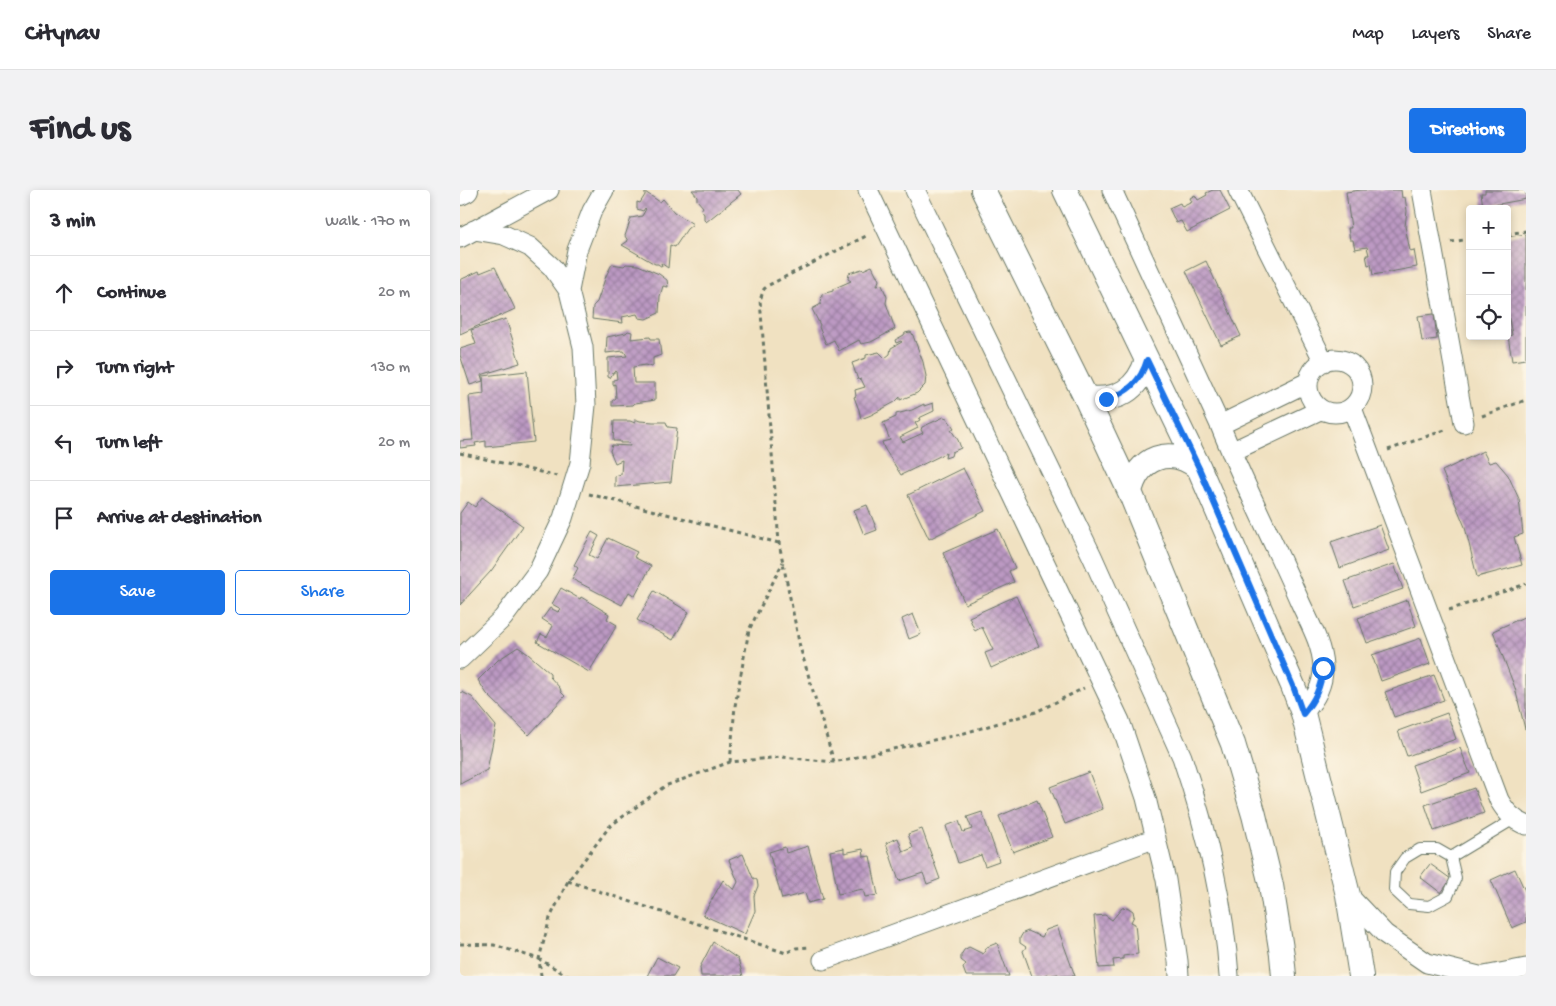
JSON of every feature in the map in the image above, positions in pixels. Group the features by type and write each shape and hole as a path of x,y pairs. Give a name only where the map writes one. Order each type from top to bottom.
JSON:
{"street":[{"path":"460,193 466,190"},
{"path":"467,234 549,190"},
{"path":"569,290 577,250 592,211 604,190"},
{"path":"868,190 1120,721 1146,798 1166,880 1179,976"},
{"path":"914,190 1092,556 1182,757 1194,791 1212,860 1221,908 1229,976"},
{"path":"983,190 1086,398 1130,492 1233,744 1254,815 1270,885 1284,976"},
{"path":"1065,190 1199,468 1293,686 1303,714 1348,895 1361,976"},
{"path":"1112,190 1293,586 1322,656 1322,681 1312,704 1303,714"},
{"path":"1238,190 1324,362"},
{"path":"1422,190 1464,423"},
{"path":"460,659 504,618 538,571 564,518 580,463 586,405 583,347 569,290 552,267 530,247 504,235 467,234"},
{"path":"1333,359 1349,363 1356,368 1361,376 1363,385 1359,401 1345,412 1337,414 1320,410 1310,397 1308,382 1311,374 1316,366 1324,362 1333,359"},
{"path":"1086,398 1106,399 1124,392 1139,378 1147,360"},
{"path":"1220,425 1308,382"},
{"path":"1352,408 1432,616 1499,800 1505,810 1520,822"},
{"path":"1231,452 1320,410"},
{"path":"1130,492 1137,473 1152,460 1162,457 1182,457 1199,468"},
{"path":"827,958 1156,838"},
{"path":"1348,895 1385,934 1427,963 1479,976"},
{"path":"1484,976 1526,968"}],"lane":[{"path":"1452,857 1520,822"},
{"path":"1420,849 1437,849 1452,857 1456,878 1448,896 1429,906 1409,904 1394,890 1396,872 1405,858 1420,849"}],"path":[{"path":"834,762 800,647 779,543 760,300 761,294 769,285 885,226"},
{"path":"1511,233 1526,231"},
{"path":"460,454 779,543"},
{"path":"730,762 735,706 748,630 783,562"},
{"path":"1432,616 1526,584"},
{"path":"541,976 539,959 550,918 568,881 610,826 665,786 730,762 782,757 834,762 961,734 1036,712 1100,680"},
{"path":"568,881 786,953 796,948 808,946 819,948 827,958"},
{"path":"460,944 494,945 539,959 568,976"}],"building":[{"path":"692,190 738,190 741,194 706,222 701,210 703,207"},
{"path":"1213,190 1220,190 1230,210 1187,232 1181,221 1176,223 1169,208 1180,203 1182,207 1192,202 1190,198 1195,195 1198,200"},
{"path":"1401,190 1402,198 1405,197 1407,211 1405,226 1410,251 1414,250 1417,267 1373,275 1371,264 1368,265 1366,255 1369,255 1367,247 1355,249 1353,240 1350,240 1348,228 1351,228 1346,192"},
{"path":"1485,190 1526,190 1526,199 1494,205 1483,205 1481,193 1485,193"},
{"path":"645,192 660,202 663,199 674,212 693,224 687,229 675,247 670,245 668,268 661,263 662,267 655,264 622,245 628,241 625,236 631,218 642,216 646,209 643,211 637,209 637,202 640,203"},
{"path":"1526,234 1526,359 1512,361 1509,340 1511,340 1512,335 1511,236"},
{"path":"1206,261 1241,336 1221,345 1186,271"},
{"path":"612,264 624,266 626,264 638,265 659,274 667,280 668,287 663,286 660,296 659,313 646,319 639,318 637,314 622,317 623,323 592,319 593,306 597,302"},
{"path":"872,266 879,280 877,286 882,285 887,297 886,303 895,329 871,342 861,344 859,340 839,351 834,340 826,344 812,309 821,304 822,294 833,291 833,289 851,281 848,279 849,273"},
{"path":"495,267 515,309 460,334 460,280 479,271 480,273"},
{"path":"1434,314 1437,339 1422,341 1418,316"},
{"path":"506,319 520,363 481,375 483,381 470,385 460,355 460,349 476,344 471,330"},
{"path":"628,331 632,332 631,339 650,337 651,339 659,339 661,355 653,358 653,366 633,367 634,383 655,383 655,400 635,403 633,405 612,406 612,401 616,398 613,380 617,379 616,371 610,378 608,377 608,358 627,356 624,351 606,353 607,337"},
{"path":"910,332 923,362 926,376 925,385 917,393 900,400 900,397 895,402 861,419 854,397 856,396 855,390 865,387 861,379 858,380 852,363 866,358 866,355 879,352 885,358 890,354 891,348 902,342 896,343 895,340"},
{"path":"527,371 534,442 486,447 486,441 475,443 476,446 460,448 460,441 473,440 469,396 484,394 483,376"},
{"path":"933,403 934,411 919,418 920,420 915,423 918,428 900,437 903,442 923,433 922,427 944,417 947,418 954,428 951,430 961,448 952,452 951,456 945,458 946,453 901,475 884,448 882,442 890,440 883,423 896,417 896,414 912,410 924,404 924,406"},
{"path":"635,419 640,421 666,422 668,427 677,428 671,482 615,487 615,476 621,474 622,460 615,463 610,451 612,445 630,446 629,443 613,441 614,421 630,421 635,423"},
{"path":"1483,451 1489,463 1496,461 1508,475 1519,499 1523,534 1514,537 1522,565 1477,577 1465,527 1442,471"},
{"path":"963,468 985,511 929,539 908,495"},
{"path":"482,497 523,526 491,571 460,605 460,513 468,502 475,507"},
{"path":"867,505 877,530 864,535 854,510"},
{"path":"1380,525 1389,550 1340,568 1331,542"},
{"path":"998,529 1015,568 1009,571 1014,582 965,604 943,553"},
{"path":"592,532 599,536 589,555 597,559 608,538 637,552 634,557 651,566 635,596 629,592 622,605 572,579 578,568 574,565"},
{"path":"1394,564 1403,589 1354,606 1345,581"},
{"path":"561,588 580,599 581,597 609,614 607,619 617,625 589,672 537,642 541,634 547,637 553,626 542,619 550,608 558,612 561,609 552,604"},
{"path":"654,591 689,612 673,640 637,620"},
{"path":"1016,596 1039,646 991,668 985,653 993,650 982,627 975,631 969,617"},
{"path":"1407,600 1416,626 1367,643 1358,618"},
{"path":"913,614 921,634 909,639 902,619"},
{"path":"1526,616 1525,729 1515,688 1493,631"},
{"path":"1421,638 1430,664 1381,681 1372,655"},
{"path":"518,647 550,673 550,677 565,696 529,735 487,694 478,680 498,660"},
{"path":"1434,675 1444,700 1394,717 1385,692"},
{"path":"462,692 472,697 496,726 487,770 460,784 460,693"},
{"path":"1447,713 1456,739 1407,756 1398,731"},
{"path":"1460,748 1470,773 1421,791 1412,765"},
{"path":"1089,772 1103,809 1065,824 1050,787"},
{"path":"1474,788 1484,813 1434,831 1425,805"},
{"path":"1037,800 1052,837 1013,852 999,816"},
{"path":"982,812 999,861 985,866 981,855 958,863 946,826 959,821 963,832 972,829 967,817"},
{"path":"922,829 940,879 927,884 923,873 899,881 886,843 898,838 903,852 913,848 908,834"},
{"path":"808,846 823,899 808,903 805,893 782,899 769,852 785,847 786,853"},
{"path":"844,848 844,853 863,849 864,857 870,856 878,895 865,897 863,889 838,894 830,851"},
{"path":"743,854 753,878 757,880 758,886 754,896 755,911 745,934 703,915 723,880 734,890 738,882 729,860"},
{"path":"1430,864 1451,879 1441,893 1420,877"},
{"path":"1515,869 1526,893 1526,922 1512,928 1491,880"},
{"path":"1127,907 1133,911 1134,916 1131,922 1135,924 1138,954 1123,956 1123,959 1113,960 1114,967 1099,968 1094,916 1105,915 1112,920 1122,908"},
{"path":"1057,926 1075,976 1059,976 1058,974 1048,976 1048,974 1032,976 1023,951 1026,947 1020,943 1020,938 1023,933 1028,931 1042,937 1046,930"},
{"path":"713,942 738,959 743,976 701,976 700,967"},
{"path":"997,943 1009,976 966,976 963,968 966,964 961,960 964,950 969,947 983,954 987,947"},
{"path":"657,957 678,968 673,976 647,976"}],"route":[{"path":"1106,399 1115,397 1132,386 1139,378 1147,360 1199,468 1293,686 1303,714 1312,704 1318,693 1322,681 1323,668"}]}
